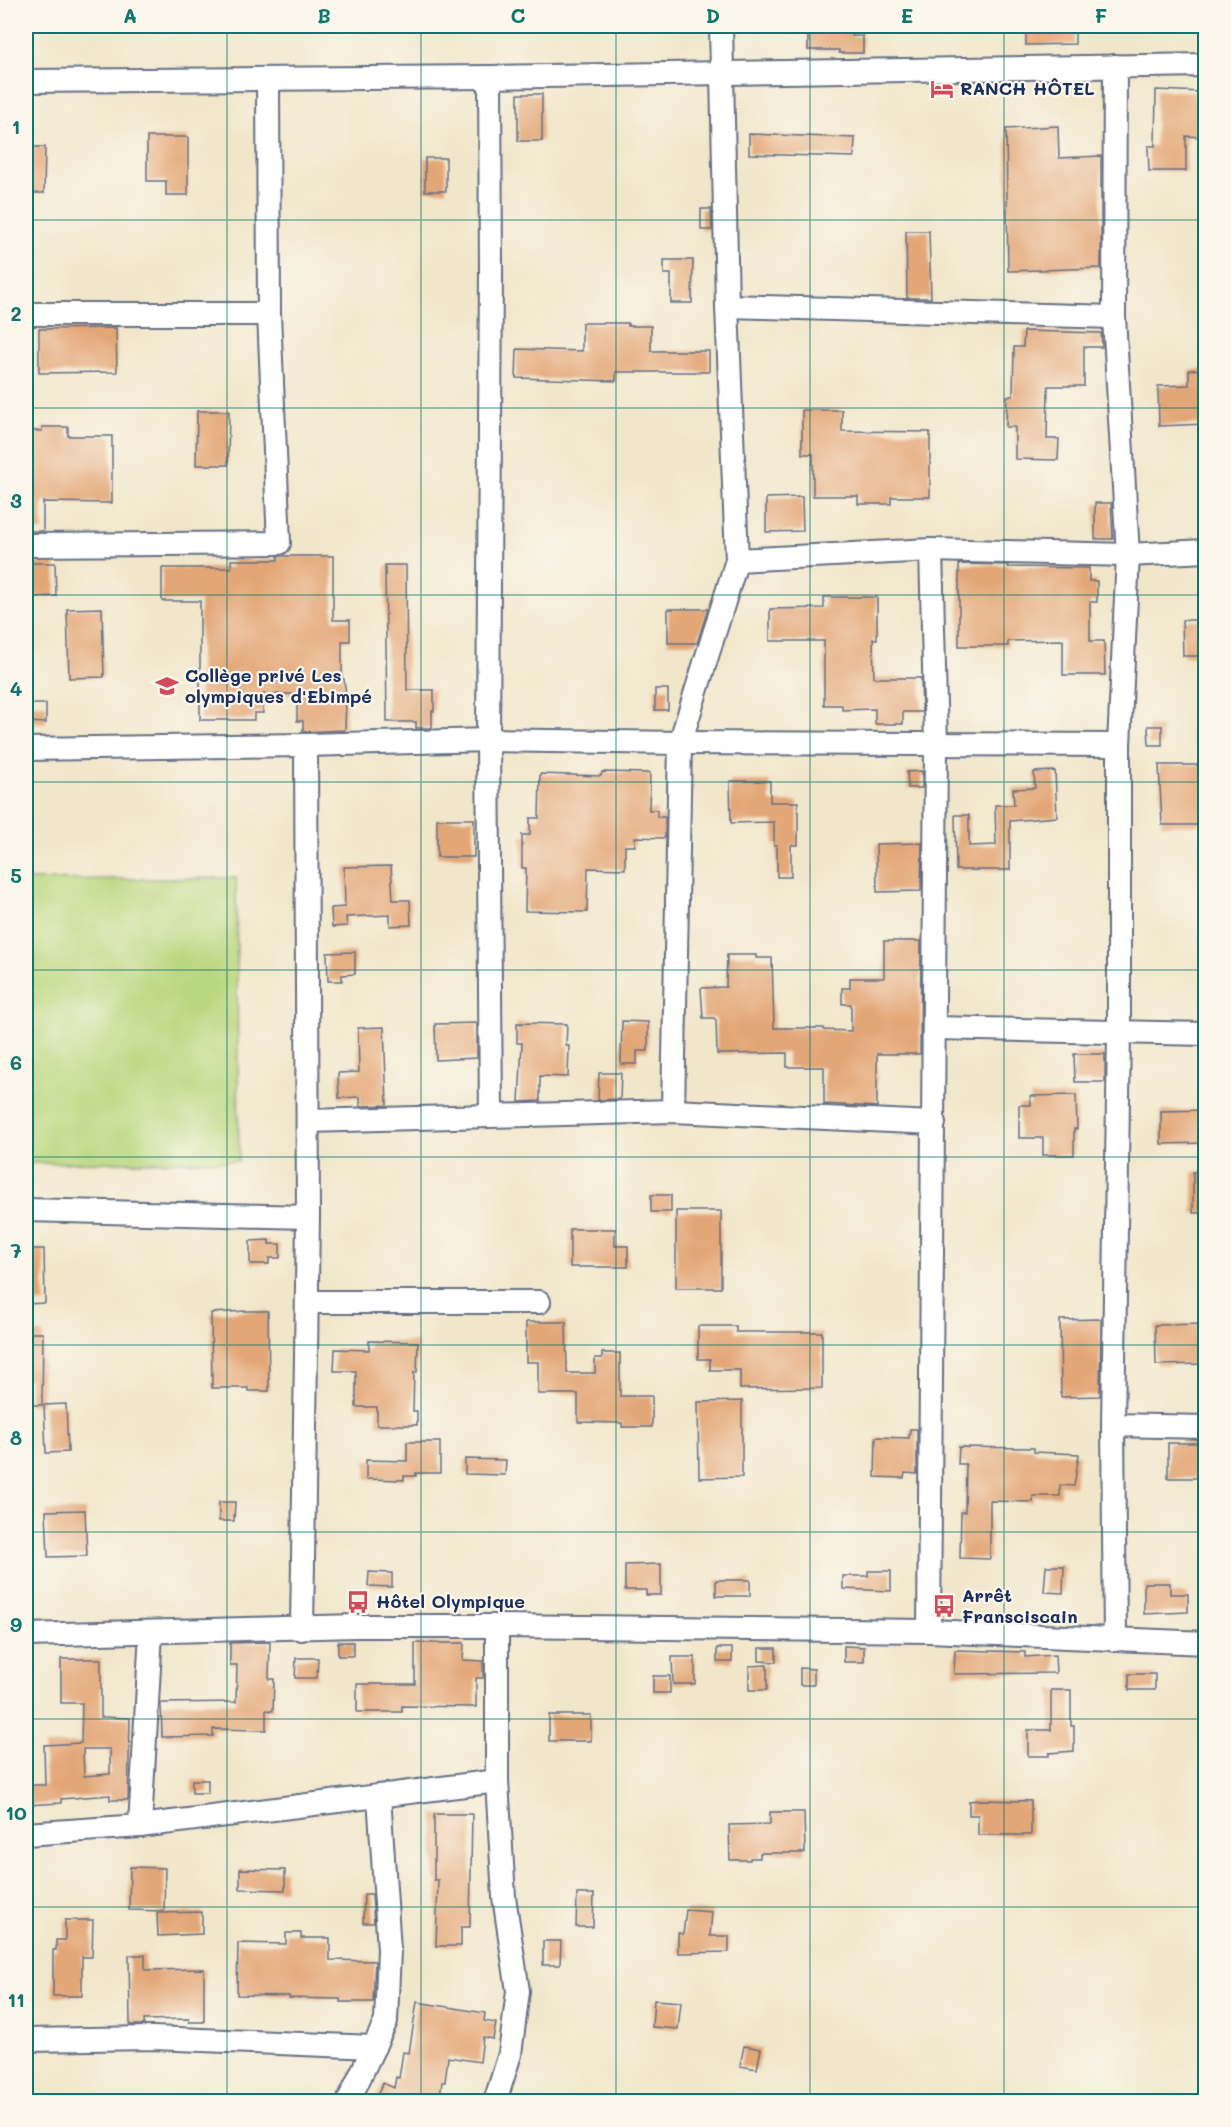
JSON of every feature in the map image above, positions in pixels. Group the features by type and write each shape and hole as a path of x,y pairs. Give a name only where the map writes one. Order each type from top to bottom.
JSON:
{"street":[{"path":"673,1111 680,743 737,560 720,73 721,26"},
{"path":"26,81 490,77 1206,65"},
{"path":"1115,66 1114,317 1128,555 1119,746 1119,1033 1113,1425 1115,1640"},
{"path":"490,77 488,740 491,1116"},
{"path":"26,545 279,543 269,314 268,79"},
{"path":"727,306 1114,317"},
{"path":"26,314 269,314"},
{"path":"737,560 931,550 1128,555 1206,551"},
{"path":"928,1632 936,745 931,550"},
{"path":"26,748 306,746 488,740 1119,746"},
{"path":"302,1629 308,1217 306,746"},
{"path":"934,1028 1206,1034"},
{"path":"308,1121 673,1111 934,1123"},
{"path":"26,1210 308,1217"},
{"path":"307,1302 539,1302"},
{"path":"1113,1425 1206,1427"},
{"path":"26,1635 356,1626 497,1626 928,1632 1206,1643"},
{"path":"495,2102 510,2054 518,1990 504,1897 497,1781 497,1626"},
{"path":"140,1826 152,1632"},
{"path":"26,1834 140,1826 497,1781"},
{"path":"348,2102 386,2021 389,1950 379,1796"},
{"path":"26,2040 153,2038 374,2047"}],"green space":[{"path":"236,878 239,1161 27,1163 26,880"}],"building":[{"path":"808,26 852,26 852,36 863,36 863,53 808,50"},
{"path":"1026,26 1075,26 1075,44 1026,45"},
{"path":"1156,90 1203,92 1202,137 1186,136 1186,171 1149,171 1148,146 1155,146"},
{"path":"518,94 542,94 542,141 518,141"},
{"path":"1058,126 1059,158 1101,156 1101,268 1008,271 1006,129"},
{"path":"749,134 855,138 854,157 749,154"},
{"path":"147,137 188,137 188,195 166,195 166,181 147,181"},
{"path":"26,147 45,147 44,193 26,193"},
{"path":"425,158 446,158 446,191 425,191"},
{"path":"701,209 711,209 712,230 701,230"},
{"path":"906,231 929,231 931,298 907,298"},
{"path":"664,260 693,260 692,303 671,303 671,274 664,274"},
{"path":"582,323 628,323 628,326 651,326 651,351 709,351 709,372 616,372 616,381 516,378 517,349 582,351"},
{"path":"116,328 117,372 39,373 39,329"},
{"path":"1024,331 1101,333 1102,347 1084,347 1084,386 1048,386 1047,439 1059,439 1058,460 1015,459 1015,427 1006,427 1007,396 1013,396 1014,347 1023,347"},
{"path":"1206,369 1206,424 1159,426 1158,386 1189,385 1189,370"},
{"path":"802,410 842,410 842,431 930,432 930,497 891,497 891,504 858,504 858,496 813,496 813,454 802,454"},
{"path":"197,411 229,411 228,465 196,465"},
{"path":"42,427 68,427 68,436 112,436 112,503 43,502 43,531 29,531 26,431 42,431"},
{"path":"802,497 803,531 766,532 766,498"},
{"path":"1095,503 1111,503 1113,539 1095,539"},
{"path":"278,556 333,556 333,620 350,620 350,641 342,641 342,679 344,679 346,695 345,730 303,732 303,721 297,721 297,694 263,694 263,713 254,713 254,720 200,720 200,601 162,601 162,568 231,568 231,560 278,560"},
{"path":"29,563 55,563 56,596 30,597"},
{"path":"959,564 1089,568 1089,581 1097,581 1097,602 1090,602 1090,641 1104,641 1105,675 1063,675 1063,640 1008,641 1008,646 959,646"},
{"path":"385,565 406,565 407,690 434,690 432,728 416,728 416,722 387,722"},
{"path":"824,597 877,597 877,639 873,639 874,678 921,678 922,712 903,712 903,724 875,724 875,709 842,710 842,705 824,705 824,641 770,641 770,609 824,608"},
{"path":"102,608 104,677 69,678 67,609"},
{"path":"668,609 708,609 697,643 668,643"},
{"path":"1182,620 1206,620 1206,656 1183,656"},
{"path":"655,689 668,689 668,710 655,710"},
{"path":"26,704 46,704 46,723 26,722"},
{"path":"1148,726 1162,726 1162,745 1149,745"},
{"path":"1159,765 1206,765 1206,822 1200,822 1200,825 1162,825"},
{"path":"922,771 922,788 908,788 907,772"},
{"path":"1055,771 1057,817 1010,821 1010,870 956,870 955,815 969,815 969,846 996,845 995,805 1014,805 1013,789 1035,788 1034,772"},
{"path":"602,772 650,773 649,810 657,810 657,817 665,817 665,838 635,837 635,846 625,846 625,869 588,868 587,912 525,911 526,868 522,868 522,835 530,835 530,818 539,818 540,774 601,776"},
{"path":"730,781 770,781 770,802 798,802 798,845 791,845 791,877 777,877 774,822 731,823"},
{"path":"437,819 474,819 474,857 437,857"},
{"path":"922,843 921,891 877,892 876,844"},
{"path":"391,866 393,900 410,900 411,925 390,926 390,915 346,917 347,926 332,927 331,908 345,907 344,867"},
{"path":"884,941 921,941 920,1054 877,1054 877,1107 824,1104 824,1067 787,1067 787,1053 717,1054 716,1020 703,1018 701,988 726,987 727,955 756,955 756,958 772,958 774,1028 824,1028 824,1030 851,1031 851,1004 842,1004 842,988 850,988 850,978 884,978"},
{"path":"355,952 355,974 342,975 342,981 328,981 327,953"},
{"path":"622,1021 648,1022 648,1051 637,1051 637,1064 621,1064"},
{"path":"477,1023 477,1058 436,1060 435,1024"},
{"path":"517,1023 567,1024 568,1077 540,1076 540,1101 519,1102 522,1043 517,1043"},
{"path":"384,1027 387,1105 360,1106 360,1097 339,1098 338,1073 359,1072 358,1028"},
{"path":"1074,1054 1105,1054 1105,1082 1075,1082"},
{"path":"599,1073 621,1073 620,1099 598,1100"},
{"path":"1076,1095 1077,1129 1074,1129 1074,1155 1043,1155 1043,1138 1019,1138 1019,1105 1031,1105 1030,1096"},
{"path":"1206,1110 1206,1143 1161,1144 1161,1111"},
{"path":"1206,1171 1206,1213 1193,1213 1193,1172"},
{"path":"651,1195 671,1195 671,1212 651,1212"},
{"path":"676,1211 721,1211 721,1288 676,1288"},
{"path":"570,1229 615,1229 615,1246 628,1246 628,1267 570,1267"},
{"path":"269,1240 269,1244 280,1244 280,1258 269,1258 269,1264 250,1264 250,1241"},
{"path":"26,1249 44,1249 45,1303 26,1304"},
{"path":"268,1311 269,1391 248,1391 248,1388 212,1388 211,1313"},
{"path":"1101,1319 1100,1396 1061,1397 1060,1320"},
{"path":"526,1322 566,1322 567,1373 595,1373 595,1358 602,1358 602,1353 620,1353 620,1396 652,1396 652,1427 622,1427 622,1423 578,1422 578,1394 538,1394 538,1362 526,1362"},
{"path":"1206,1324 1206,1364 1156,1365 1155,1325"},
{"path":"698,1326 736,1326 736,1332 822,1332 822,1388 740,1389 740,1370 710,1370 710,1359 698,1359"},
{"path":"26,1333 43,1333 42,1405 29,1405 29,1379 26,1379"},
{"path":"369,1341 418,1342 417,1372 414,1372 413,1411 417,1411 417,1425 377,1425 377,1407 356,1407 356,1371 334,1371 335,1349 369,1350"},
{"path":"742,1401 742,1477 699,1478 698,1402"},
{"path":"66,1404 68,1452 46,1453 44,1405"},
{"path":"910,1429 917,1429 917,1474 905,1473 904,1478 875,1477 876,1437 909,1438"},
{"path":"407,1442 440,1442 440,1473 416,1473 416,1476 404,1476 404,1480 366,1479 366,1460 407,1461"},
{"path":"1168,1443 1206,1443 1206,1478 1168,1478"},
{"path":"959,1447 1034,1448 1034,1452 1079,1454 1074,1486 1060,1485 1060,1496 1033,1496 1033,1502 990,1501 990,1559 960,1558 961,1512 965,1512 966,1464 958,1464"},
{"path":"465,1459 506,1460 505,1475 465,1474"},
{"path":"219,1502 235,1502 234,1521 219,1521"},
{"path":"85,1510 87,1556 48,1557 46,1511"},
{"path":"661,1564 661,1595 646,1595 646,1590 625,1590 625,1565"},
{"path":"1046,1566 1064,1566 1063,1593 1044,1592"},
{"path":"868,1571 891,1571 891,1591 843,1589 843,1576 868,1576"},
{"path":"369,1572 392,1573 392,1587 368,1586"},
{"path":"716,1580 750,1580 750,1596 716,1596"},
{"path":"1144,1583 1170,1583 1170,1594 1188,1594 1188,1612 1144,1614"},
{"path":"270,1642 269,1679 274,1679 273,1711 266,1710 266,1730 213,1729 213,1736 162,1737 161,1703 236,1702 237,1665 230,1665 230,1643"},
{"path":"338,1642 353,1642 353,1656 338,1656"},
{"path":"415,1643 464,1643 463,1660 483,1661 483,1678 476,1678 476,1707 402,1706 402,1712 357,1712 357,1684 415,1684"},
{"path":"844,1646 864,1647 864,1662 844,1662"},
{"path":"717,1648 732,1648 732,1662 717,1662"},
{"path":"759,1648 776,1648 776,1662 759,1661"},
{"path":"955,1650 1025,1652 1025,1657 1055,1655 1056,1673 954,1674"},
{"path":"672,1657 695,1657 695,1684 673,1684"},
{"path":"296,1658 318,1658 317,1678 295,1678"},
{"path":"61,1659 101,1659 101,1717 130,1718 128,1800 110,1800 110,1795 61,1799 61,1803 26,1805 26,1785 45,1785 44,1745 81,1743 82,1703 61,1703","holes":["83,1749 110,1749 110,1774 84,1776"]},
{"path":"767,1665 767,1690 749,1690 749,1666"},
{"path":"800,1668 814,1669 814,1685 800,1685"},
{"path":"1129,1674 1155,1674 1155,1690 1129,1690"},
{"path":"653,1676 670,1676 670,1693 653,1693"},
{"path":"1051,1690 1071,1690 1074,1751 1049,1753 1049,1756 1028,1756 1028,1730 1051,1730"},
{"path":"549,1715 591,1715 591,1741 549,1741"},
{"path":"192,1780 208,1780 208,1793 192,1793"},
{"path":"969,1801 1031,1801 1031,1835 978,1835 978,1815 969,1815"},
{"path":"770,1812 804,1812 805,1853 760,1853 760,1858 730,1860 729,1825 770,1824"},
{"path":"434,1814 472,1814 470,1927 461,1927 461,1946 436,1946 438,1880 434,1880"},
{"path":"130,1867 165,1868 164,1911 129,1910"},
{"path":"240,1869 285,1870 285,1890 240,1889"},
{"path":"364,1894 372,1894 374,1923 363,1923"},
{"path":"577,1894 594,1894 593,1927 576,1927"},
{"path":"686,1910 712,1912 710,1936 729,1936 729,1952 678,1953 678,1933 683,1934"},
{"path":"202,1912 202,1934 158,1936 157,1913"},
{"path":"65,1920 93,1920 92,1957 82,1957 82,1996 53,1996 53,1950 56,1950 56,1940 65,1940"},
{"path":"286,1933 301,1933 301,1938 330,1938 330,1960 375,1961 373,2002 237,1995 238,1943 286,1944"},
{"path":"543,1941 561,1941 560,1965 543,1965"},
{"path":"129,1955 145,1955 145,1970 204,1969 204,2022 189,2022 189,2019 144,2020 144,2025 130,2025"},
{"path":"654,2000 681,2002 678,2029 652,2027"},
{"path":"417,2002 485,2013 484,2021 496,2023 493,2039 483,2037 480,2062 448,2057 445,2082 442,2082 439,2102 392,2102 376,2098 383,2083 394,2088 396,2077 399,2078 403,2052 409,2053"},
{"path":"744,2046 761,2049 757,2069 740,2066"}],"place":[{"name":"RANCH HÔTEL","path":"942,89"},
{"name":"Collège privé Les olympiques d'Ebimpé","path":"167,686"},
{"name":"Hôtel Olympique","path":"358,1602"},
{"name":"Arrêt Fransciscain","path":"944,1606"}]}
